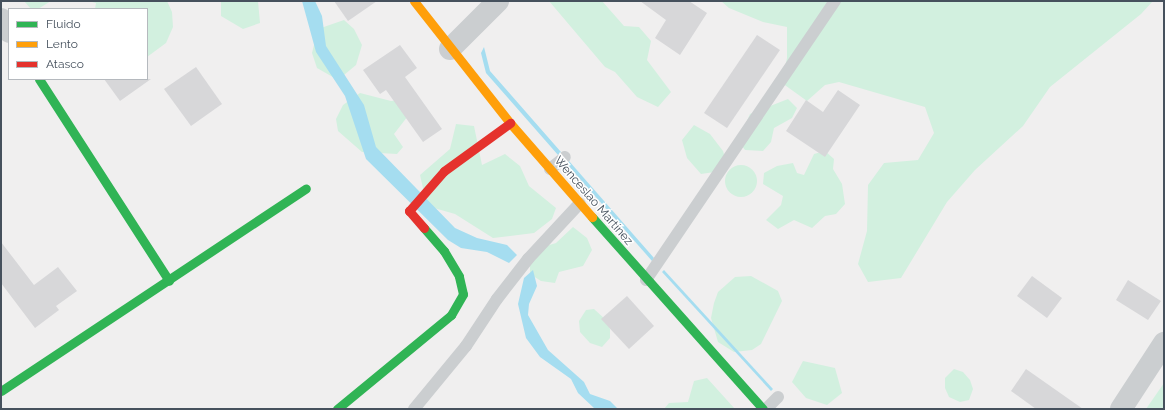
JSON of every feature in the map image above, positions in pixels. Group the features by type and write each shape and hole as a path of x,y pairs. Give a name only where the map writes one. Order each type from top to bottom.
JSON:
{"street":[{"name":"Wenceslao Martínez","path":"414,1 450,49 510,123 646,280 765,409"},
{"path":"450,49 498,1"},
{"path":"1,19 8,30"},
{"path":"40,80 169,281"},
{"path":"336,409 451,314 463,294 459,276 444,251 409,211 444,171 510,123"},
{"path":"1,391 169,281 306,188"},
{"path":"1120,409 1164,343"}],"lane":[{"path":"646,280 835,1"},
{"path":"550,169 565,157"},
{"path":"414,409 466,346 497,299 528,259 580,203"},
{"path":"765,409 778,397"}],"green space":[{"path":"24,1 51,1 40,8 30,8"},
{"path":"88,1 167,1 172,12 173,27 166,43 148,56 148,8 95,8 96,3"},
{"path":"221,1 258,1 260,23 243,29 221,16"},
{"path":"549,1 602,1 624,26 639,27 651,41 647,60 671,92 658,107 637,97 615,72 605,67"},
{"path":"721,1 1153,1 1141,14 1050,87 1023,126 975,170 947,202 901,278 868,282 858,264 867,231 868,185 884,163 918,160 934,133 925,107 839,82 825,85 807,101 782,83 787,58 787,27 763,22 729,8"},
{"path":"344,20 354,29 362,45 356,65 338,80 317,68 312,53 318,29"},
{"path":"360,93 391,101 400,100 411,112 394,134 403,147 397,154 362,152 338,131 336,119 343,105"},
{"path":"788,99 797,108 792,118 774,128 771,142 763,151 745,150 738,141 750,114"},
{"path":"456,124 474,126 482,165 505,154 520,166 529,186 556,208 552,219 534,233 493,238 455,214 427,206 420,175 450,149"},
{"path":"694,125 710,134 723,151 726,161 721,171 701,174 687,158 682,140"},
{"path":"825,151 834,159 833,169 842,184 845,204 836,214 825,216 812,228 794,220 778,229 766,220 781,205 783,196 763,184 764,173 777,166 793,163 797,173 804,175 814,154"},
{"path":"738,165 744,165 754,172 757,181 756,187 750,194 744,197 738,197 728,190 725,184 725,178 732,168"},
{"path":"573,227 587,238 592,250 583,266 559,272 555,283 541,281 530,274 530,264 543,247 556,243"},
{"path":"751,276 778,291 782,301 761,344 752,350 734,352 718,342 711,318 714,303 718,292 735,277"},
{"path":"594,309 606,320 610,329 610,338 602,347 590,343 580,332 579,321 586,310"},
{"path":"803,361 835,368 842,393 827,405 806,398 792,382"},
{"path":"954,369 963,372 970,380 973,389 969,400 960,402 949,397 945,388 945,378"},
{"path":"707,378 735,409 664,409 669,403 688,402 694,381"},
{"path":"1164,383 1164,409 1146,409"}],"water":[{"path":"302,1 315,1 322,16 326,46 364,105 376,147 455,228 477,238 507,245 517,255 509,263 487,252 461,248 448,240 366,159 345,96 316,52"},
{"path":"484,47 490,71 561,152 558,155 486,73 481,53"},
{"path":"569,161 654,258 652,261 566,163"},
{"path":"533,270 537,286 529,304 528,315 548,350 584,382 590,394 610,401 618,409 594,408 578,393 571,379 540,357 526,338 518,304 524,278"},
{"path":"664,270 773,389 771,391 662,272"}],"building":[{"path":"334,1 377,1 348,21"},
{"path":"640,1 689,1 707,13 680,55 655,38 666,20"},
{"path":"757,35 780,50 727,128 704,113"},
{"path":"400,45 417,68 405,77 442,129 423,142 386,90 380,94 363,70"},
{"path":"196,67 222,104 191,126 164,89"},
{"path":"151,79 120,101 105,80"},
{"path":"838,90 860,105 825,157 786,131 806,100 823,112"},
{"path":"1,242 34,285 58,267 77,291 56,306 59,310 35,328 1,283"},
{"path":"1032,276 1062,298 1047,318 1017,296"},
{"path":"1128,280 1161,301 1148,320 1116,300"},
{"path":"627,296 654,326 629,349 601,319"},
{"path":"1026,369 1083,409 1036,409 1011,391"}],"traffic: fast":[{"path":"40,80 169,281"},
{"path":"1,391 306,188"},
{"path":"592,217 763,409"},
{"path":"337,409 451,315 463,294 459,276 444,251 424,228"}],"traffic: slow":[{"path":"414,1 510,123 592,217"}],"traffic: jam":[{"path":"424,228 409,211 444,171 510,123"}]}
